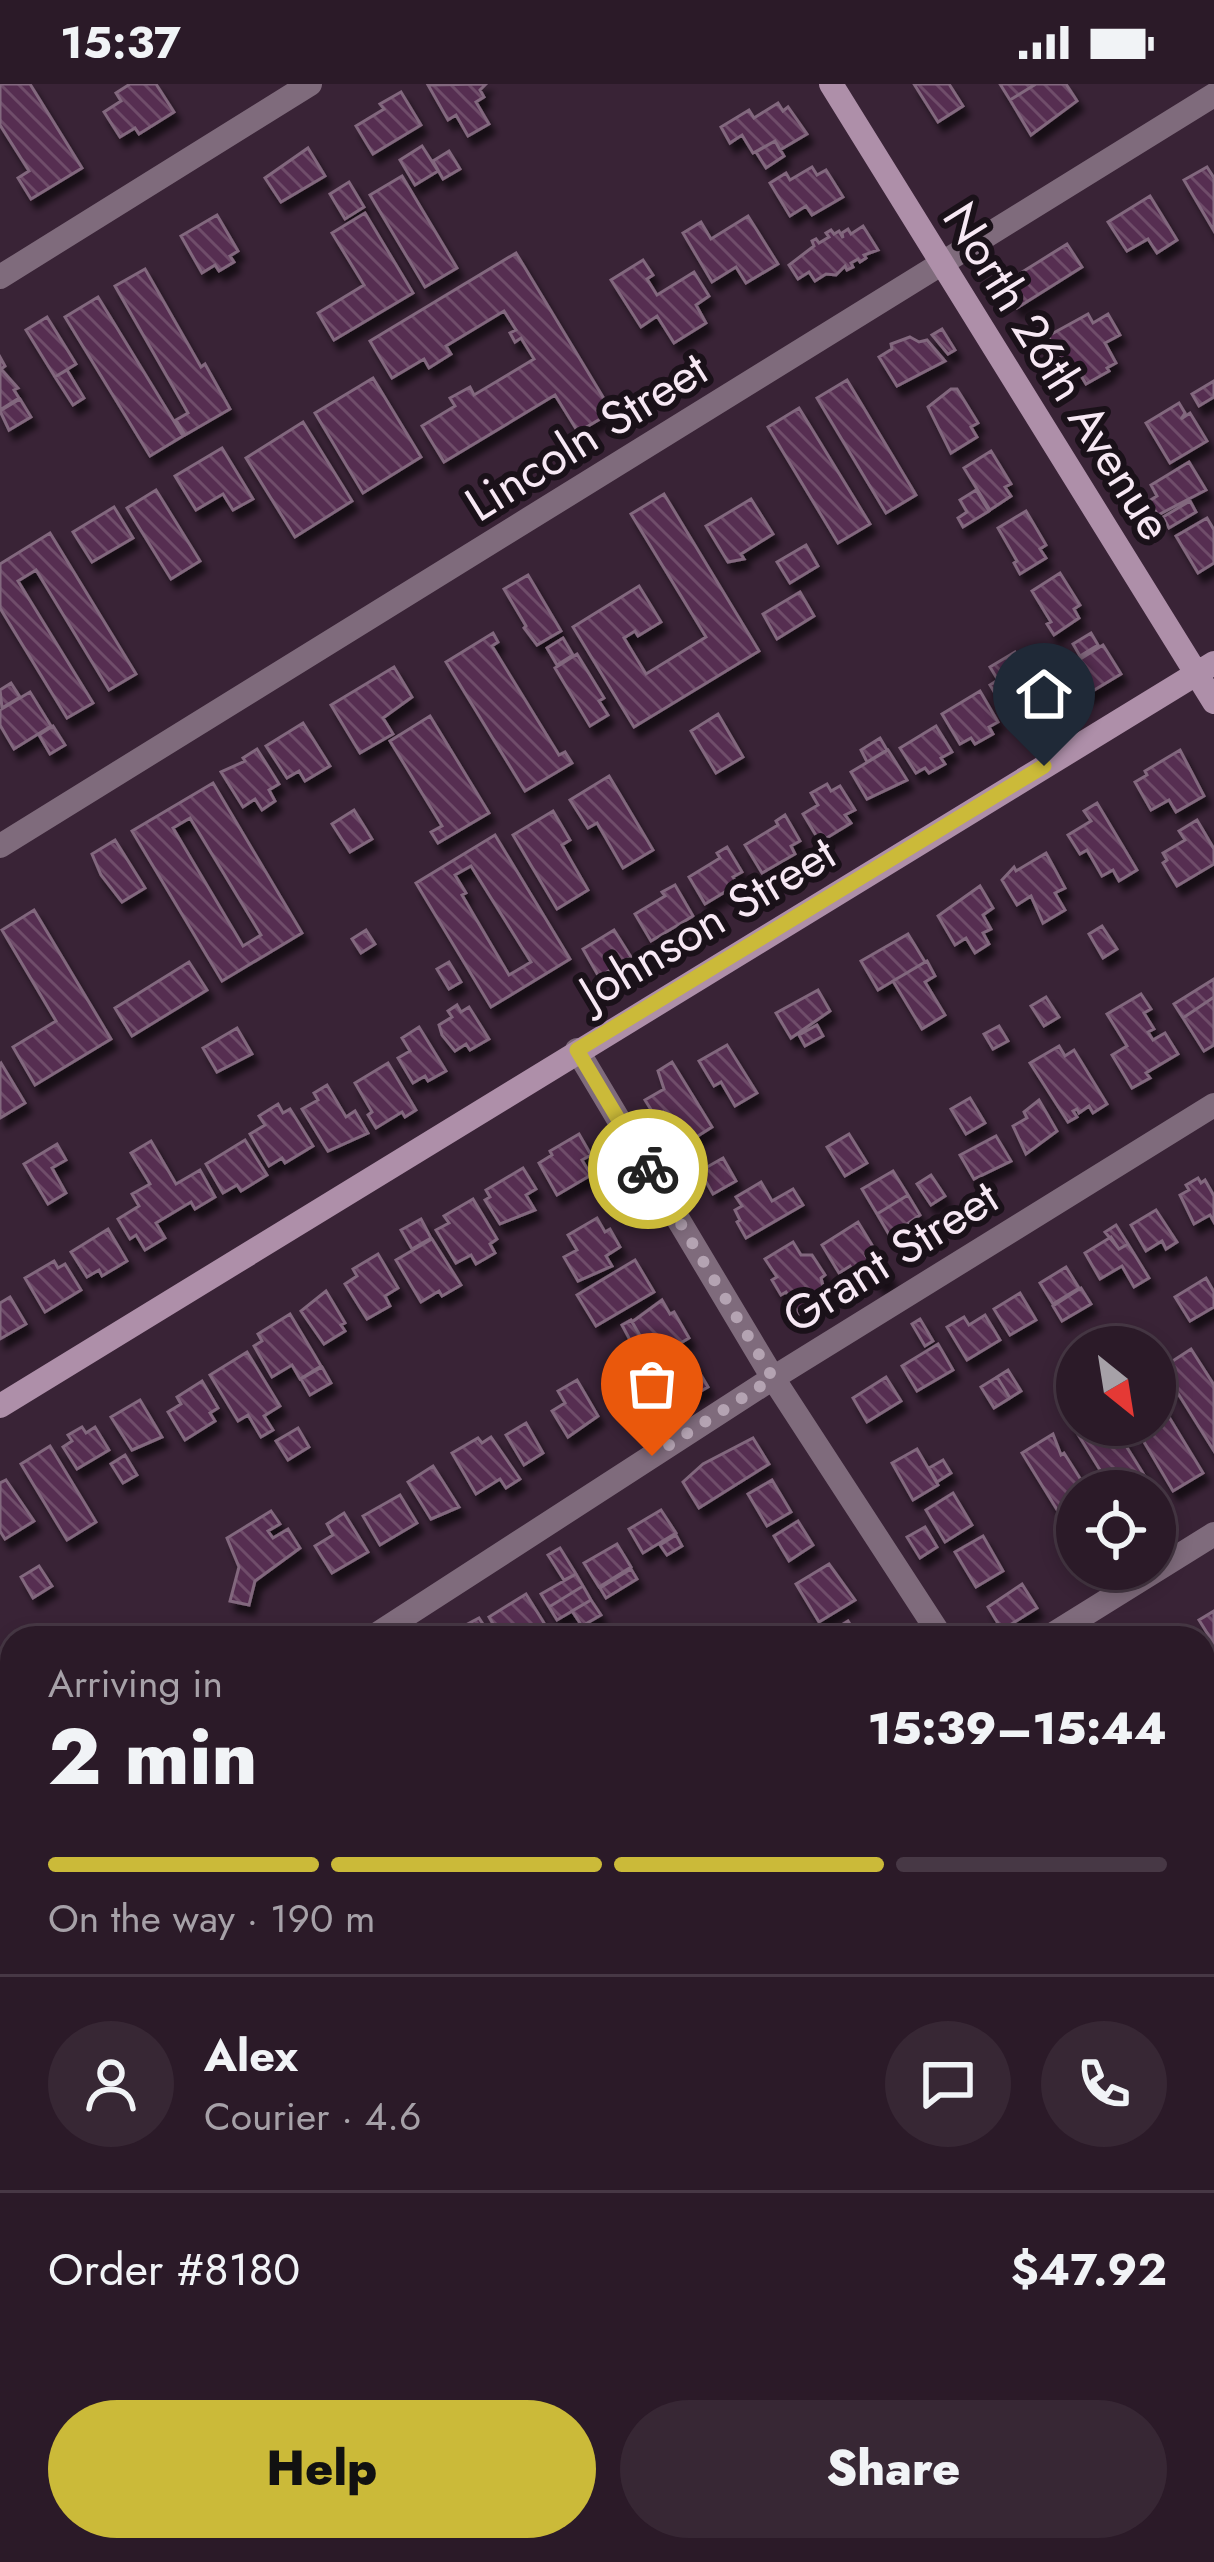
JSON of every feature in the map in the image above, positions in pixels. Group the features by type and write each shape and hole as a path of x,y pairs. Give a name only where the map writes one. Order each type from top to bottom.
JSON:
{"street":[{"path":"0,277 310,84"},
{"name":"North 26th Avenue","path":"831,84 942,265 1205,668 1214,702"},
{"name":"Lincoln Street","path":"0,846 1214,95"},
{"name":"Johnson Street","path":"0,1406 1205,668"},
{"path":"577,1050 773,1378 934,1626"},
{"name":"Grant Street","path":"390,1626 773,1378 1214,1105"},
{"path":"1066,1626 1214,1534"}],"building":[{"path":"0,84 30,84 82,168 31,199 18,178 29,171 0,125"},
{"path":"130,84 156,84 174,112 139,134 135,128 120,137 104,112 121,101 116,93"},
{"path":"486,84 480,90 484,97 476,102 489,124 468,136 456,115 448,120 428,85"},
{"path":"914,84 949,84 963,106 938,122"},
{"path":"1000,84 1036,84 1010,100"},
{"path":"1036,84 1066,84 1077,101 1031,135 1010,100"},
{"path":"401,92 421,125 373,154 356,126"},
{"path":"778,103 783,111 788,107 807,134 780,150 775,141 753,153 742,135 730,143 721,127 749,110 754,118"},
{"path":"775,141 784,156 766,168 756,152"},
{"path":"422,146 438,171 415,185 400,160"},
{"path":"308,148 325,176 281,202 265,178"},
{"path":"449,151 460,169 443,179 433,161"},
{"path":"812,167 817,175 826,170 843,197 812,215 806,206 790,216 770,183 786,173 790,180"},
{"path":"1207,167 1214,178 1214,231 1184,180"},
{"path":"402,176 457,268 425,287 370,195"},
{"path":"349,182 364,207 345,219 330,194"},
{"path":"1150,196 1177,240 1157,253 1148,239 1127,251 1108,222"},
{"path":"365,213 413,293 334,340 318,313 364,285 332,233"},
{"path":"217,215 238,251 230,256 234,262 219,271 215,265 202,273 181,236"},
{"path":"748,216 778,264 746,283 736,267 712,282 683,233 701,222 711,239"},
{"path":"863,226 878,250 836,275 826,274 815,281 809,272 798,279 789,265 814,246 812,241 819,243 831,230 839,231 843,238 848,229 851,234"},
{"path":"1067,244 1082,267 1017,308 1003,284"},
{"path":"516,253 612,412 578,432 555,395 444,462 422,426 455,406 450,398 470,387 474,395 534,359 521,338 515,342 510,333 516,330 504,311 446,346 451,354 429,368 424,359 392,378 370,341"},
{"path":"643,260 653,275 647,279 657,295 694,272 709,296 696,305 706,323 674,343 657,316 641,327 611,280"},
{"path":"145,269 230,409 185,435 176,420 188,413 115,286"},
{"path":"98,297 183,436 150,456 65,317"},
{"path":"1088,314 1093,323 1108,314 1120,335 1105,343 1116,363 1086,384 1080,374 1072,379 1048,336"},
{"path":"47,317 76,364 55,377 26,330"},
{"path":"942,329 955,350 948,354 932,335"},
{"path":"910,337 927,340 945,361 897,386 879,357 892,349 891,344"},
{"path":"0,357 5,366 1,369 18,388 14,390 19,398 0,410"},
{"path":"67,370 84,398 73,405 55,377"},
{"path":"373,378 421,457 363,493 315,413"},
{"path":"847,380 916,495 886,513 817,398"},
{"path":"1214,381 1214,397 1199,406 1192,394"},
{"path":"957,389 978,423 971,427 977,437 951,453 928,407"},
{"path":"20,399 31,417 9,430 0,411"},
{"path":"1179,403 1185,413 1181,419 1190,413 1207,441 1170,463 1146,423"},
{"path":"799,408 870,524 838,543 768,427"},
{"path":"303,422 352,501 295,537 246,458"},
{"path":"222,448 253,499 233,510 223,494 196,510 175,476"},
{"path":"991,451 1011,484 1005,487 1011,496 990,510 964,468"},
{"path":"1189,462 1206,490 1158,515 1149,501 1157,496 1151,485"},
{"path":"156,490 200,561 171,579 127,508"},
{"path":"976,490 989,511 963,527 958,518 967,512 960,500"},
{"path":"664,494 759,651 634,727 573,627 639,586 661,622 638,636 635,631 624,638 646,674 706,637 631,514"},
{"path":"751,499 773,534 741,554 744,559 728,562 706,526"},
{"path":"1190,501 1196,512 1169,528 1163,517"},
{"path":"114,507 133,538 92,562 73,532"},
{"path":"1026,511 1046,545 1040,549 1046,558 1020,574 998,528"},
{"path":"1207,518 1214,530 1214,563 1198,573 1176,536"},
{"path":"50,533 136,674 109,690 36,570 18,581 93,703 67,718 0,608 0,564"},
{"path":"806,545 818,566 790,583 777,562"},
{"path":"1060,573 1080,605 1074,609 1079,618 1054,635 1032,591"},
{"path":"528,575 561,631 537,645 504,589"},
{"path":"800,592 814,616 777,639 763,614"},
{"path":"493,633 498,642 492,646 559,755 565,752 572,763 525,791 446,662"},
{"path":"1091,633 1098,645 1080,656 1073,644"},
{"path":"563,638 573,655 557,665 547,648"},
{"path":"1103,645 1121,674 1086,695 1069,666"},
{"path":"1015,652 1041,695 1032,701 1036,707 1008,715 990,685 998,680 990,667"},
{"path":"577,654 604,698 599,701 608,715 590,726 555,668"},
{"path":"394,667 412,697 383,718 393,734 360,753 331,705"},
{"path":"11,683 20,697 2,708 0,690"},
{"path":"980,691 998,722 989,727 993,734 975,744 971,738 960,744 942,714"},
{"path":"30,692 51,726 14,749 0,725 0,710"},
{"path":"718,714 743,757 716,773 691,731"},
{"path":"430,716 489,813 438,843 431,832 442,826 390,741"},
{"path":"303,723 330,766 305,781 299,771 287,778 266,746"},
{"path":"53,726 65,745 50,754 39,735"},
{"path":"936,726 952,752 941,758 945,764 929,773 925,768 916,773 900,748"},
{"path":"880,738 887,750 867,762 861,750"},
{"path":"257,749 279,784 269,790 275,801 262,810 255,799 243,807 221,772 245,761"},
{"path":"888,750 907,780 867,799 851,772"},
{"path":"1180,750 1204,796 1176,812 1169,800 1151,810 1135,782"},
{"path":"609,776 653,850 623,868 597,823 588,828 570,800"},
{"path":"213,783 302,933 222,981 132,831","holes":["190,818 261,935 243,946 173,828"]},
{"path":"827,784 831,791 840,786 855,810 845,815 851,823 820,842 803,814 818,805 811,793"},
{"path":"1097,803 1137,870 1119,881 1113,870 1102,876 1087,850 1080,854 1068,835 1091,821 1084,811"},
{"path":"354,810 372,839 350,852 332,824"},
{"path":"553,811 570,840 562,845 588,890 557,909 513,835"},
{"path":"785,815 800,841 791,846 795,854 762,873 745,845 778,825 776,821"},
{"path":"1197,820 1214,849 1214,864 1177,886 1163,863 1167,860 1163,853 1185,840 1179,831"},
{"path":"495,835 570,959 491,1007 416,883","holes":["471,866 531,962 509,975 455,875"]},
{"path":"115,840 145,888 122,902 92,854"},
{"path":"727,847 742,872 733,877 738,884 705,904 689,877 720,858 717,853"},
{"path":"1046,853 1065,888 1055,893 1065,910 1043,923 1031,896 1017,905 1002,880 1014,867 1016,871"},
{"path":"675,885 693,916 651,941 635,914"},
{"path":"980,886 993,908 983,915 991,929 983,933 989,944 975,953 966,938 955,945 938,916"},
{"path":"34,910 111,1039 35,1085 13,1047 56,1021 2,930"},
{"path":"1102,926 1117,949 1103,958 1089,934"},
{"path":"366,930 375,944 361,953 352,939"},
{"path":"614,930 631,957 599,977 583,949"},
{"path":"908,934 925,962 878,990 861,961"},
{"path":"927,961 935,976 925,982 945,1015 922,1029 893,981"},
{"path":"189,962 207,990 132,1036 115,1008"},
{"path":"449,962 461,982 449,989 437,969"},
{"path":"1214,979 1214,997 1183,1018 1174,1004"},
{"path":"818,990 830,1011 791,1038 776,1013"},
{"path":"1141,994 1151,1009 1144,1013 1154,1029 1148,1032 1153,1040 1165,1033 1178,1054 1146,1073 1150,1078 1132,1088 1112,1055 1127,1046 1107,1014"},
{"path":"1046,997 1059,1017 1044,1026 1031,1006"},
{"path":"1214,997 1214,1045 1204,1051 1183,1018"},
{"path":"457,1005 461,1012 469,1007 489,1039 470,1050 466,1044 455,1051 439,1025 452,1017 448,1011"},
{"path":"817,1025 823,1036 805,1046 799,1035"},
{"path":"999,1026 1008,1041 993,1049 984,1034"},
{"path":"419,1027 446,1071 413,1083 398,1058 410,1051 402,1038"},
{"path":"237,1028 252,1054 217,1072 203,1048"},
{"path":"727,1045 757,1093 735,1106 721,1082 714,1086 699,1061"},
{"path":"1059,1046 1065,1056 1074,1050 1107,1104 1093,1113 1089,1106 1079,1113 1077,1109 1073,1111 1077,1117 1068,1122 1030,1063"},
{"path":"672,1062 712,1127 690,1141 686,1135 680,1139 663,1112 655,1116 645,1100 664,1089 658,1071"},
{"path":"388,1063 416,1110 405,1117 402,1112 376,1128 355,1083"},
{"path":"0,1064 25,1103 0,1118"},
{"path":"327,1085 346,1117 355,1111 368,1133 328,1151 302,1109 318,1100 314,1093"},
{"path":"970,1098 985,1123 966,1134 951,1109"},
{"path":"1039,1100 1057,1131 1026,1154 1013,1126 1027,1118 1024,1112"},
{"path":"278,1104 283,1113 290,1109 313,1146 285,1163 282,1158 269,1166 250,1134 265,1125 259,1116"},
{"path":"579,1134 591,1155 582,1160 591,1175 557,1195 539,1163"},
{"path":"849,1134 867,1163 845,1176 827,1147"},
{"path":"996,1136 1011,1161 974,1179 960,1155"},
{"path":"245,1140 267,1175 241,1191 237,1185 223,1193 206,1164"},
{"path":"151,1141 176,1184 200,1170 215,1197 195,1209 191,1202 156,1223 165,1238 145,1250 136,1235 130,1239 118,1219 139,1206 132,1194 150,1184 131,1153"},
{"path":"57,1144 66,1160 52,1168 66,1193 48,1204 24,1164"},
{"path":"723,1158 736,1181 713,1194 700,1171"},
{"path":"523,1168 536,1189 526,1195 535,1210 500,1224 485,1200 490,1197 486,1190"},
{"path":"893,1171 908,1195 877,1214 862,1189"},
{"path":"931,1175 945,1196 931,1205 917,1184"},
{"path":"1198,1178 1201,1183 1205,1180 1214,1196 1214,1222 1210,1215 1194,1224 1180,1195"},
{"path":"761,1182 772,1201 793,1189 803,1205 746,1238 737,1222 735,1210 742,1206 736,1197"},
{"path":"908,1195 920,1215 890,1236 877,1214"},
{"path":"473,1199 497,1239 490,1244 495,1253 476,1264 471,1255 456,1263 436,1230 449,1223 444,1216"},
{"path":"1156,1210 1177,1242 1166,1249 1162,1241 1146,1251 1131,1225"},
{"path":"597,1218 620,1247 606,1256 612,1266 578,1281 564,1257 577,1250 568,1235"},
{"path":"421,1219 431,1238 412,1249 401,1230"},
{"path":"858,1222 875,1250 866,1256 871,1263 854,1273 850,1266 839,1273 822,1245"},
{"path":"1116,1225 1128,1244 1119,1249 1105,1232"},
{"path":"108,1229 127,1261 102,1276 99,1270 87,1277 71,1252"},
{"path":"1111,1237 1119,1249 1128,1244 1149,1278 1134,1287 1122,1266 1100,1279 1085,1253"},
{"path":"432,1239 461,1285 421,1302 396,1260"},
{"path":"793,1242 801,1255 812,1255 825,1275 821,1278 826,1297 799,1314 786,1292 781,1295 772,1280 777,1277 765,1259"},
{"path":"378,1254 398,1288 385,1296 390,1306 367,1319 345,1284 357,1276 353,1269"},
{"path":"635,1260 654,1292 596,1326 577,1295"},
{"path":"880,1260 891,1278 879,1285 868,1266"},
{"path":"54,1261 58,1268 65,1264 81,1290 45,1312 25,1278"},
{"path":"1066,1267 1079,1288 1053,1304 1040,1283"},
{"path":"1206,1278 1214,1292 1214,1307 1190,1321 1175,1297"},
{"path":"1081,1288 1091,1304 1062,1321 1053,1306"},
{"path":"326,1291 345,1331 324,1344 301,1311"},
{"path":"1020,1293 1036,1320 1010,1335 994,1309"},
{"path":"10,1297 26,1324 0,1339 0,1303"},
{"path":"662,1300 689,1338 654,1359 632,1322"},
{"path":"290,1314 321,1366 300,1379 292,1365 272,1377 254,1346 262,1341 258,1334"},
{"path":"985,1315 1000,1340 967,1360 947,1327 964,1317 969,1325"},
{"path":"920,1319 933,1341 925,1346 912,1324"},
{"path":"631,1320 649,1351 639,1357 622,1325"},
{"path":"938,1344 953,1370 917,1391 902,1366"},
{"path":"685,1348 708,1387 668,1410 658,1393 667,1387 655,1366"},
{"path":"1191,1349 1214,1385 1214,1451 1176,1390 1176,1359"},
{"path":"247,1352 280,1406 264,1416 273,1430 261,1437 248,1415 238,1421 210,1375"},
{"path":"322,1367 331,1383 310,1395 301,1379"},
{"path":"1008,1370 1021,1391 1010,1398 997,1377"},
{"path":"886,1377 901,1401 867,1422 853,1398"},
{"path":"997,1377 1010,1398 994,1408 981,1387"},
{"path":"577,1380 598,1416 568,1437 552,1411 565,1403 558,1391"},
{"path":"202,1381 218,1408 210,1413 215,1421 185,1440 168,1412 181,1404 177,1397"},
{"path":"140,1400 162,1437 132,1450 111,1417"},
{"path":"526,1423 543,1453 524,1465 506,1435"},
{"path":"82,1427 86,1433 95,1427 109,1450 77,1469 63,1447 72,1441 68,1435"},
{"path":"298,1428 309,1447 288,1460 276,1441"},
{"path":"1176,1429 1203,1473 1176,1489 1176,1470 1161,1470 1146,1446 1176,1446"},
{"path":"1053,1434 1061,1455 1075,1470 1056,1470 1056,1508 1022,1453"},
{"path":"491,1437 520,1479 506,1488 500,1479 476,1494 452,1453 478,1438 482,1443"},
{"path":"753,1438 769,1464 699,1508 683,1482 703,1464"},
{"path":"50,1446 96,1522 67,1540 21,1464"},
{"path":"1085,1446 1126,1446 1141,1470 1100,1470"},
{"path":"917,1449 938,1485 913,1500 892,1463"},
{"path":"125,1455 137,1475 123,1483 111,1464"},
{"path":"943,1460 951,1473 937,1482 929,1468"},
{"path":"433,1466 459,1507 431,1519 408,1482"},
{"path":"6,1480 34,1521 5,1539 0,1531 0,1483"},
{"path":"772,1480 791,1512 767,1526 748,1494"},
{"path":"953,1493 972,1525 945,1542 926,1510"},
{"path":"400,1495 417,1523 380,1545 363,1516"},
{"path":"661,1510 676,1533 643,1553 629,1529"},
{"path":"271,1511 280,1524 268,1531 273,1538 288,1529 300,1548 255,1581 249,1605 230,1601 239,1567 227,1538"},
{"path":"344,1513 368,1552 332,1573 315,1546 333,1535 327,1524"},
{"path":"798,1521 813,1545 789,1561 774,1536"},
{"path":"925,1527 937,1547 920,1558 907,1537"},
{"path":"676,1535 682,1546 667,1555 660,1545"},
{"path":"983,1536 1003,1571 976,1587 955,1552"},
{"path":"617,1544 631,1567 599,1587 584,1563"},
{"path":"560,1548 576,1574 564,1580 548,1555"},
{"path":"829,1564 855,1600 819,1622 796,1584"},
{"path":"39,1566 52,1586 33,1598 21,1577"},
{"path":"631,1569 637,1579 606,1598 600,1588"},
{"path":"576,1574 583,1586 549,1607 541,1594"},
{"path":"1022,1584 1037,1608 1008,1626 1000,1626 988,1607"},
{"path":"583,1586 591,1600 557,1620 549,1607"},
{"path":"526,1594 544,1623 494,1626 489,1617"},
{"path":"591,1600 601,1615 582,1626 572,1611"},
{"path":"1214,1611 1214,1626 1203,1626 1199,1620"}],"way so far":[{"path":"648,1169 773,1378 652,1456"}],"route":[{"path":"648,1169 577,1050 1044,766"}]}
